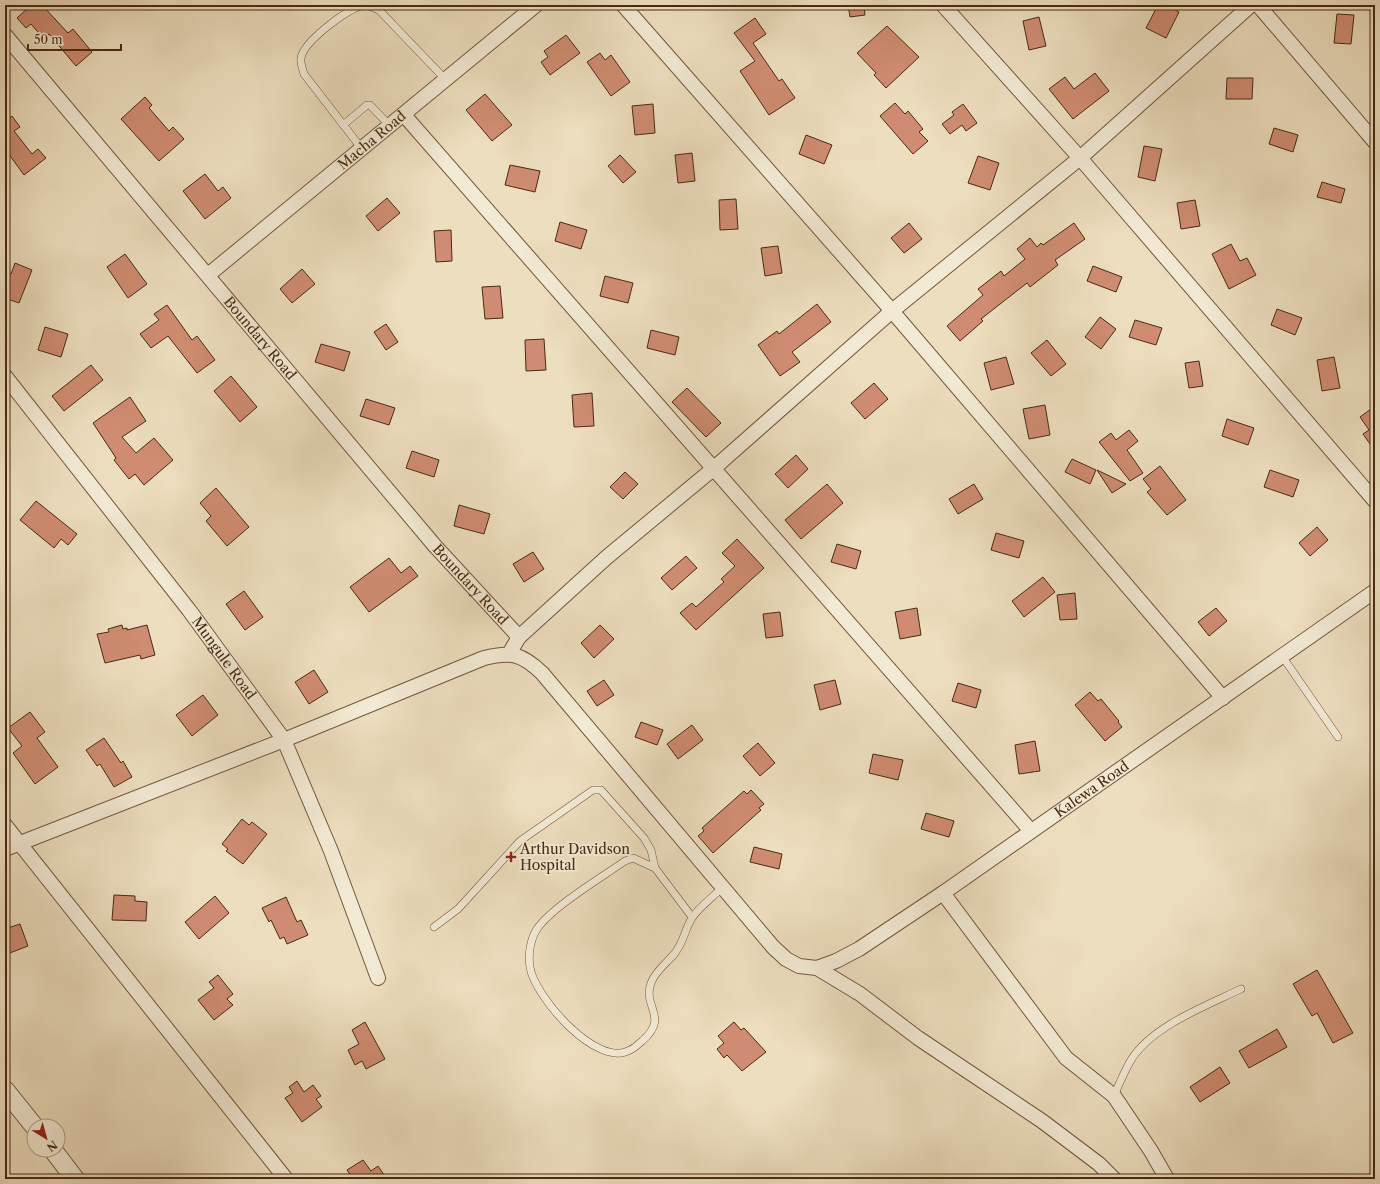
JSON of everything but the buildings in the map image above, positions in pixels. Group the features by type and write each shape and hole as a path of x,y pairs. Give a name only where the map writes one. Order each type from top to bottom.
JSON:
{"street":[{"name":"Macha Road","path":"208,275 536,5"},
{"path":"623,5 892,311 1222,698"},
{"path":"943,5 1080,158 1375,501"},
{"path":"509,654 519,637 607,557 713,469 892,311 1080,158 1251,5"},
{"path":"1258,5 1375,142"},
{"name":"Boundary Road","path":"5,35 435,546 519,637"},
{"path":"404,115 1031,830"},
{"name":"Mungule Road","path":"5,376 189,610 284,740 331,851 378,978"},
{"name":"Kalewa Road","path":"722,888 773,947 786,959 799,966 817,968 836,961 859,949 943,893 1031,830 1375,591"},
{"path":"5,849 284,740 484,658 509,654 523,657 542,673 722,888"},
{"path":"5,825 286,1179"},
{"path":"943,893 1066,1058 1114,1096 1151,1151 1167,1179"},
{"path":"817,968 860,994 918,1038 1042,1121 1099,1164 1114,1179"},
{"path":"5,1090 28,1118"},
{"path":"59,1158 75,1179"}],"lane":[{"path":"362,149 304,74 301,58 306,48 342,14 356,7 365,5 379,10 446,80"},
{"path":"343,125 367,105 370,105 390,126"},
{"path":"1282,656 1338,737"},
{"path":"434,927 458,909 520,841 592,790 601,790 644,838 651,850 655,868 692,917"},
{"path":"655,868 633,858 625,862 545,919 537,930 532,941 529,954 530,968 534,979 560,1018 575,1033 604,1051 620,1053 631,1050 652,1033 654,1027 650,984 682,943 692,917 722,888"},
{"path":"1114,1096 1131,1059 1149,1039 1186,1016 1241,989"}],"place":[{"name":"Arthur Davidson Hospital","path":"511,857"}]}
